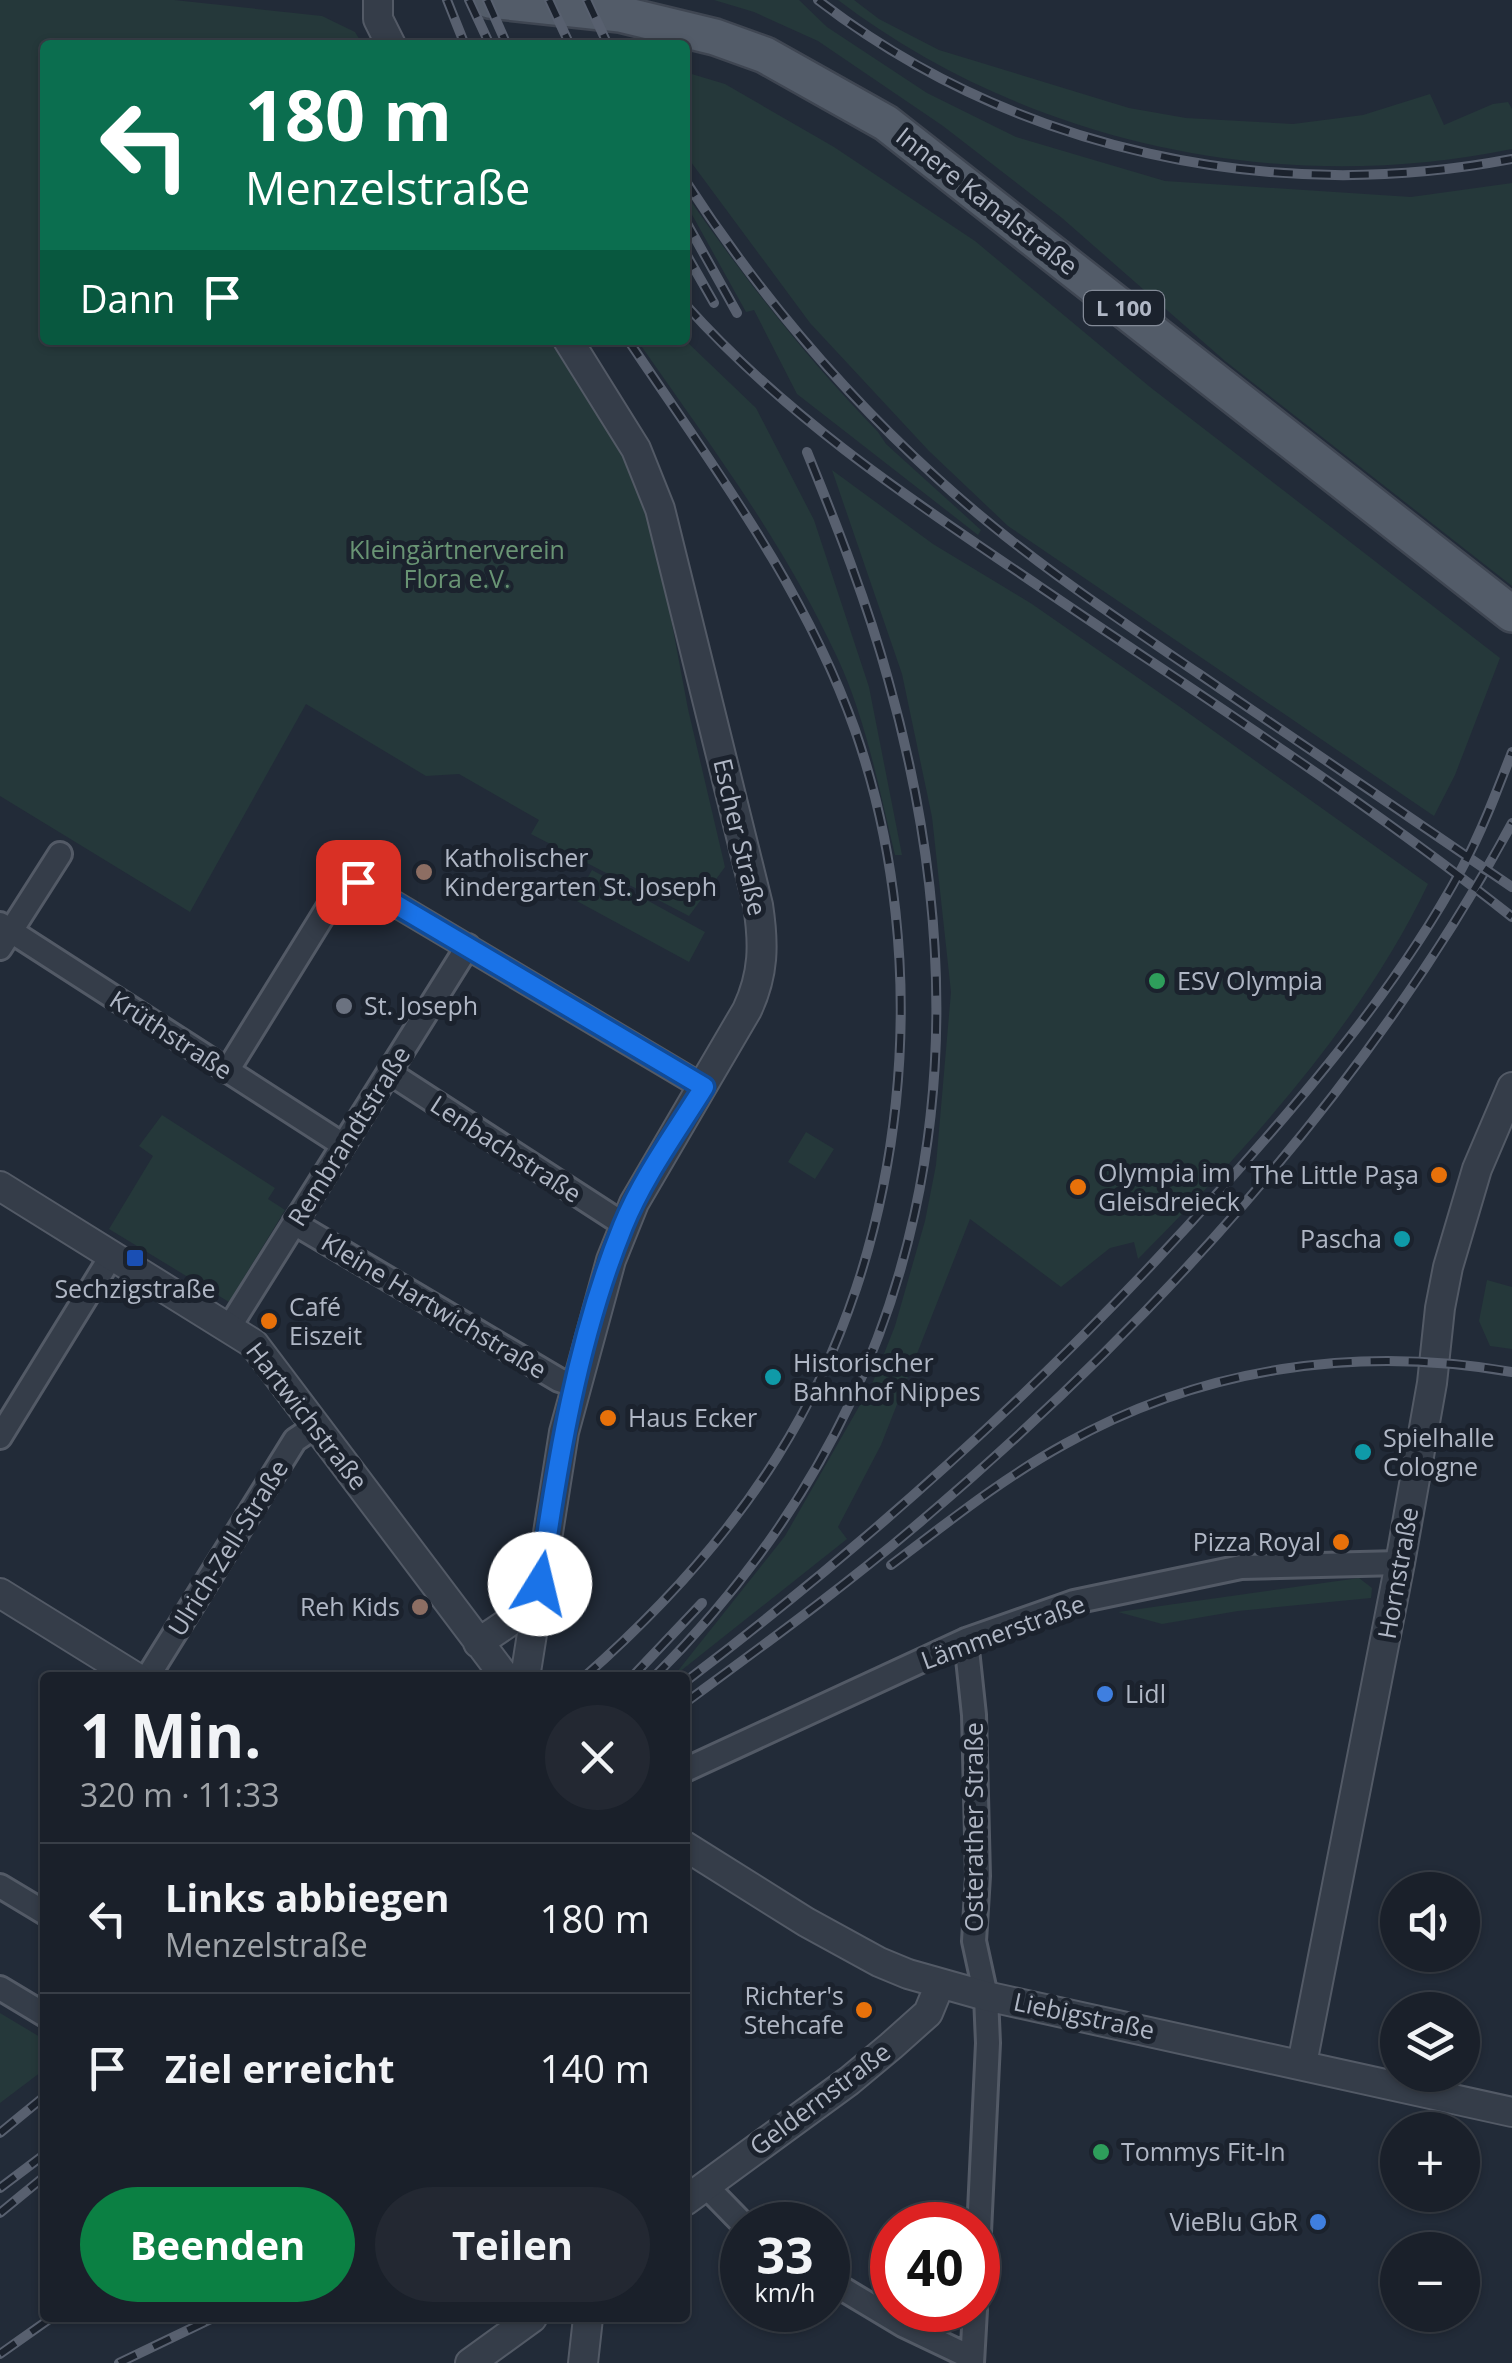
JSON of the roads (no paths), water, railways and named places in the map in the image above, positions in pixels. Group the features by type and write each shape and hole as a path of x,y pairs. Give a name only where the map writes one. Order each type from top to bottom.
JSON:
{"main road":[{"name":"Innere Kanalstraße","path":"490,0 620,14 700,33 765,55 852,102 886,123 1019,224 1512,614"}],"street":[{"path":"378,0 378,19 388,40"},
{"name":"Escher Straße","path":"526,1672 575,1385 624,1224 758,986 763,948 758,905 660,509 636,449 571,345"},
{"path":"4,934 60,854"},
{"path":"227,1070 337,893 358,882 704,1087"},
{"name":"Krüthstraße","path":"4,934 342,1145"},
{"name":"Rembrandtstraße","path":"230,1326 468,946"},
{"name":"Lenbachstraße","path":"390,1072 624,1224"},
{"name":"Hornstraße","path":"1302,2064 1400,1563 1432,1384 1448,1266 1477,1169 1512,1087"},
{"name":"Hartwichstraße","path":"0,1186 254,1344 501,1672"},
{"name":"Kleine Hartwichstraße","path":"294,1223 559,1380 575,1385"},
{"path":"0,1437 112,1255"},
{"name":"Ulrich-Zell-Straße","path":"151,1672 296,1440 316,1426"},
{"name":"Lämmerstraße","path":"690,1768 966,1640 1074,1602 1242,1567 1400,1563"},
{"path":"478,1643 514,1618 540,1584"},
{"path":"0,1593 127,1672"},
{"name":"Osterather Straße","path":"966,1640 975,1750 978,1876 974,1941 986,1996 988,2043 980,2202"},
{"name":"Liebigstraße","path":"690,1849 806,1922 908,1974 986,1996 1512,2112"},
{"path":"0,1886 40,1911"},
{"name":"Geldernstraße","path":"695,2193 891,2046 928,2013 940,1984"},
{"path":"0,1988 40,2012"},
{"path":"695,2193 720,2209"},
{"path":"850,2293 972,2360 974,2332"},
{"path":"470,2363 526,2322"},
{"path":"584,2363 588,2322"}],"railway":[{"path":"447,0 463,40"},
{"path":"469,0 488,40"},
{"path":"487,0 505,40"},
{"path":"549,0 568,40"},
{"path":"587,0 606,40"},
{"path":"818,0 894,52 976,95 1060,129 1148,153 1238,169 1329,175 1421,172 1512,159"},
{"path":"690,188 741,261 834,375 969,506 1098,605 1512,887"},
{"path":"690,229 737,313"},
{"path":"690,261 714,303"},
{"path":"690,309 761,381 888,482 1331,784 1512,917"},
{"path":"589,1672 663,1601 735,1517 777,1457 822,1375 856,1288 881,1197 896,1102 901,1007 896,912 880,820 855,730 834,677 754,528 631,345"},
{"path":"658,1672 748,1571 822,1457 878,1338 914,1214 933,1085 935,953 919,817 880,650 807,452"},
{"path":"690,1678 830,1566 970,1444 1103,1315 1230,1179 1324,1069 1412,952 1468,856 1512,752"},
{"path":"690,1699 913,1528 999,1453 1166,1290 1320,1112 1390,1018 1455,922 1512,823"},
{"path":"891,1565 1042,1457 1117,1418 1171,1396 1226,1380 1339,1363 1397,1361 1512,1372"},
{"path":"637,1672 702,1603"},
{"path":"0,2133 40,2100"},
{"path":"0,2188 40,2158"},
{"path":"0,2213 40,2180"},
{"path":"0,2354 45,2322"},
{"path":"119,2363 205,2322"}],"place":[{"name":"Katholischer Kindergarten St. Joseph","path":"424,872"},
{"name":"ESV Olympia","path":"1157,981"},
{"name":"St. Joseph","path":"344,1006"},
{"name":"The Little Paşa","path":"1439,1175"},
{"name":"Olympia im Gleisdreieck","path":"1078,1187"},
{"name":"Pascha","path":"1402,1239"},
{"name":"Sechzigstraße","path":"135,1258"},
{"name":"Café Eiszeit","path":"269,1321"},
{"name":"Historischer Bahnhof Nippes","path":"773,1377"},
{"name":"Haus Ecker","path":"608,1418"},
{"name":"Spielhalle Cologne","path":"1363,1452"},
{"name":"Pizza Royal","path":"1341,1542"},
{"name":"Reh Kids","path":"420,1607"},
{"name":"Lidl","path":"1105,1694"},
{"name":"Richter's Stehcafe","path":"864,2010"},
{"name":"Tommys Fit-In","path":"1101,2152"},
{"name":"VieBlu GbR","path":"1318,2222"}],"park label":[{"name":"Kleingärtnerverein Flora e.V.","path":"457,564"}]}
